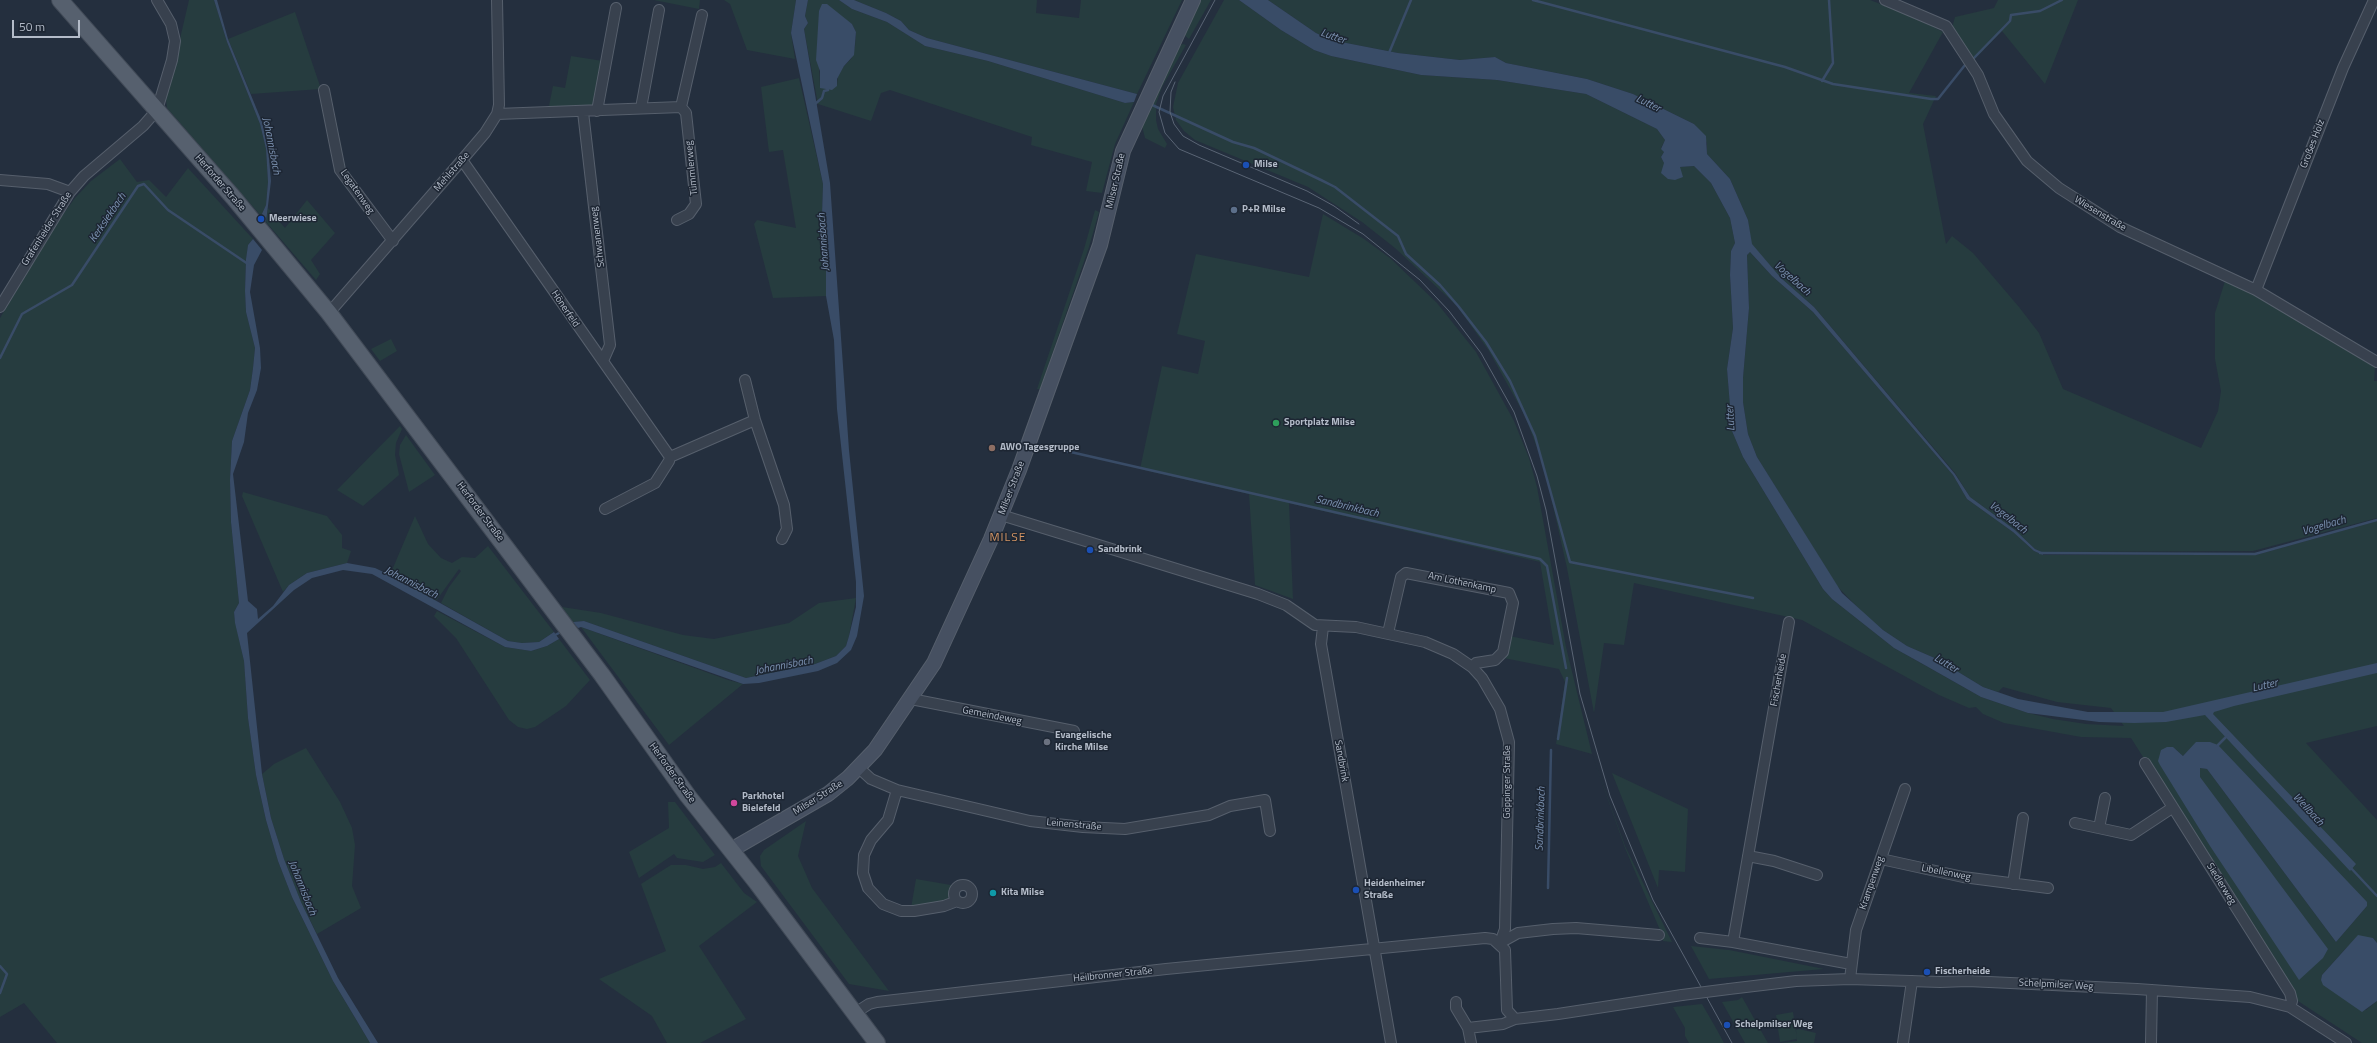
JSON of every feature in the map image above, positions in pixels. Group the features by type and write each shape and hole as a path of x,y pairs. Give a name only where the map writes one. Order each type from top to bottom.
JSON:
{"main road":[{"name":"Herforder Straße","path":"60,0 249,216 329,313 574,638 688,796 731,850 877,1043"},
{"name":"Milser Straße","path":"731,850 828,794 859,768 875,750 911,699 940,651 1001,515 1097,252 1121,157 1149,91 1193,0"}],"street":[{"path":"157,0 171,24 175,41 172,60 157,110"},
{"name":"Mehlstraße","path":"329,313 485,134 497,114 500,105 497,0"},
{"name":"Wiesenstraße","path":"1885,0 1946,26 1978,74 1994,114 2027,161 2059,188 2120,228 2256,290 2377,362"},
{"name":"Großes Holz","path":"2256,290 2342,68 2374,0"},
{"path":"597,111 616,8"},
{"path":"641,108 659,10"},
{"path":"497,114 583,112 681,107 702,15"},
{"name":"Legatenweg","path":"324,90 340,170 393,241"},
{"name":"Tümmlerweg","path":"677,220 689,214 696,204 686,113 681,107"},
{"name":"Grafenheider Straße","path":"0,307 70,192 84,176 143,126 157,110"},
{"name":"Schwanenweg","path":"583,112 610,345 602,360"},
{"name":"Hönerfeld","path":"462,160 670,457"},
{"path":"0,180 48,184 70,192"},
{"path":"745,380 755,420 784,505 787,529 782,539"},
{"path":"605,509 655,483 670,457 755,420"},
{"path":"1001,515 1258,594 1286,605 1315,625 1323,627"},
{"name":"Am Lothenkamp","path":"1388,633 1401,577 1406,573 1509,593 1512,603 1503,652 1495,660 1476,663 1472,667"},
{"name":"Fischerheide","path":"1733,942 1789,622"},
{"name":"Göppinger Straße","path":"1323,627 1356,627 1388,633 1438,646 1472,667 1482,678 1500,708 1509,742 1505,929 1500,943"},
{"name":"Sandbrink","path":"1323,627 1322,644 1391,1043"},
{"name":"Gemeindeweg","path":"911,699 1074,731"},
{"name":"Siedlerweg","path":"2145,763 2290,993 2292,1001 2290,1007"},
{"name":"Leinenstraße","path":"859,768 875,782 897,790 1030,821 1118,829 1209,815 1230,806 1265,800 1270,831"},
{"name":"Krampenweg","path":"1850,979 1856,930 1905,789"},
{"path":"897,790 888,820 871,840 864,855 863,873 868,888 883,904 901,910 914,911 948,906 957,901"},
{"path":"2099,828 2105,798"},
{"path":"2075,823 2131,835 2172,808"},
{"path":"2012,884 2023,818"},
{"path":"1748,856 1774,861 1817,875"},
{"name":"Libellenweg","path":"1881,859 1963,877 2048,888"},
{"path":"1500,943 1518,933 1553,929 1576,928 1659,935"},
{"path":"1374,949 1485,938 1493,939 1500,943 1505,950 1507,1010 1515,1019"},
{"path":"1700,938 1733,942 1851,964"},
{"name":"Heilbronner Straße","path":"855,1013 865,1006 877,1002 1166,969 1374,949"},
{"name":"Schelpmilser Weg","path":"1468,1028 1503,1024 1515,1019 1558,1014 1729,988 1781,983 1850,979 1968,981 2152,990 2250,997 2290,1007 2346,1043"},
{"path":"1903,1043 1912,981"},
{"path":"2151,1043 2152,990"},
{"path":"1456,1002 1456,1008 1468,1028 1471,1043"}],"green space":[{"path":"189,0 214,0 227,42 260,124 266,149 268,182 266,205 261,216 167,108 166,99"},
{"path":"654,0 700,0 699,9"},
{"path":"724,0 796,0 791,33 795,59 747,50 730,4"},
{"path":"808,0 839,0 852,9 887,22 925,46 988,61 1125,103 1134,102 1115,144 1102,193 1086,191 1092,162 1031,145 1032,137 890,90 881,93 871,121 818,104 804,29 808,23 805,16","holes":["840,16 852,24 856,32 855,46 851,59 844,66 838,76 837,86 820,87 819,66"]},
{"path":"854,0 1037,0 1036,13 1079,18 1081,0 1182,0 1137,94 927,38 909,30 901,21 886,13"},
{"path":"1201,0 1211,0 1189,39 1184,35"},
{"path":"1224,0 1239,0 1281,30 1314,50 1331,56 1421,75 1497,80 1586,94 1657,129 1665,140 1661,148 1664,152 1661,157 1664,163 1680,167 1694,166 1711,183 1730,218 1735,243 1731,251 1730,275 1733,328 1727,369 1732,431 1743,457 1823,589 1832,599 1894,648 1981,697 2028,713 2053,719 2086,724 2124,726 2111,708 2057,702 2003,687 1998,692 1983,687 1937,659 1907,646 1883,630 1866,616 1837,586 1757,457 1748,434 1743,402 1743,378 1749,308 1747,255 1750,252 1772,276 1813,312 1953,475 1967,499 2013,532 2034,551 2043,555 2256,555 2377,521 2377,726 2306,743 2377,820 2377,943 2373,938 2346,948 2322,975 2321,980 2366,1010 2377,1001 2377,1043 2362,1043 2298,1001 2131,738 2081,737 2004,723 1983,714 1976,707 1969,708 1939,695 1802,620 1634,583 1624,645 1604,643 1594,713 1567,568 1544,466 1525,416 1489,351 1457,306 1395,248 1362,222 1308,187 1195,140 1184,131 1176,120 1173,107 1178,83","holes":["2173,747 2183,756 2191,749 2367,906 2336,942 2207,769 2200,768 2200,777"]},
{"path":"1268,0 1870,0 1914,17 1943,32 1909,93 1936,96 1923,124 1946,244 1952,236 1973,253 2019,307 2039,333 2063,389 2201,448 2218,411 2221,391 2215,359 2215,313 2225,281 2255,294 2375,366 2374,381 2377,381 2377,518 2253,551 2042,552 2035,549 2015,530 1970,497 1955,473 1814,307 1781,278 1751,244 1748,220 1730,179 1707,154 1707,143 1694,124 1633,94 1587,79 1506,63 1495,57 1460,60 1398,53 1331,40 1316,33"},
{"path":"1998,0 2078,0 2045,84 2002,31 1974,60 1952,28 1955,17 1994,8"},
{"path":"295,12 321,89 251,94 228,39"},
{"path":"1183,44 1186,45 1162,87 1156,104 1156,120 1158,129 1167,144 1165,148 1145,138 1142,126 1179,46"},
{"path":"571,56 603,61 594,109 548,111 553,86 565,88"},
{"path":"799,78 823,184 822,214 826,235 826,296 773,298 754,224 757,220 796,228 783,150 769,152 761,87"},
{"path":"120,159 137,182 149,180 166,197 188,168 253,239 248,245 245,291 246,312 255,348 250,390 232,441 230,480 231,522 239,603 234,612 244,661 248,718 256,775 266,820 278,861 292,897 333,981 370,1043 57,1043 24,1003 0,1017 0,318 57,223 75,198 91,181"},
{"path":"307,200 335,233 311,260 320,274 316,280 266,222 268,208 285,228"},
{"path":"1095,210 1099,212 1089,247 1040,389 1037,389 1084,249"},
{"path":"1323,214 1364,239 1390,258 1437,303 1476,352 1514,421 1529,458 1537,487 1566,647 1592,754 1556,744 1565,682 1559,669 1504,658 1509,636 1554,645 1540,562 1289,503 1293,599 1255,585 1249,494 1140,469 1162,366 1198,374 1205,341 1177,334 1196,254 1309,277"},
{"path":"391,339 397,351 380,361 371,349"},
{"path":"400,426 402,429 396,443 395,455 399,475 363,506 337,490"},
{"path":"406,435 435,475 409,492 399,454 400,445"},
{"path":"243,492 327,516 342,535 342,548 351,551 347,563 307,573 289,585 283,592 242,496"},
{"path":"415,516 428,544 441,558 452,563 462,557 475,558 488,546 554,632 539,642 522,643 508,641 441,603 449,587 461,571 459,569 436,601 390,575"},
{"path":"856,598 846,646 836,656 815,664 746,678 584,621 573,622 562,607 601,613 683,635 714,639 789,623 819,603"},
{"path":"437,611 505,647 531,651 547,646 559,639 590,680 566,706 535,727 527,729 518,727 509,720 456,638 434,616"},
{"path":"581,627 728,680 743,684 669,745"},
{"path":"306,748 340,802 352,828 355,845 352,886 361,908 317,934 301,902 284,859 271,818 262,774 274,764"},
{"path":"1592,754 1625,846 1672,942 1663,941 1663,930 1660,930 1625,848"},
{"path":"1612,773 1688,809 1685,872 1659,870 1658,888"},
{"path":"668,802 675,802 715,855 703,862 677,858 674,854 639,878 629,852 669,828"},
{"path":"806,821 798,856 812,888 889,991 849,984 761,866 760,856 764,850"},
{"path":"721,863 744,893 757,902 699,946 746,1019 700,1043 667,1043 652,1016 599,979 666,951 641,884 671,865 686,865 703,869 715,867"},
{"path":"916,879 951,885 948,901 911,908"},
{"path":"1691,946 1729,950 1824,969 1709,979"},
{"path":"1742,997 1768,1043 1745,1043 1722,1002 1738,1000"},
{"path":"1702,1004 1724,1043 1689,1043 1685,1036 1685,1028 1673,1007"},
{"path":"1793,1012 1797,1039 1780,1042 1776,1015"},
{"path":"1799,1029 1816,1033 1814,1043 1781,1043 1797,1041 1796,1030"}],"water":[{"path":"214,0 217,0 228,39 262,122 268,147 271,181 266,222 261,216 266,205 268,182 266,149 260,124 227,42"},
{"path":"796,0 808,0 805,16 808,23 804,29 830,183 849,450 864,596 857,636 851,650 837,663 818,671 759,683 743,684 581,627 578,628 573,622 584,621 746,678 815,664 836,656 846,646 856,607 856,582 837,409 834,340 826,296 826,235 822,214 823,184 791,33"},
{"path":"839,0 854,0 886,13 901,21 909,30 927,38 1137,94 1134,102 1125,103 988,61 925,46 887,22 852,9"},
{"name":"Lutter","path":"1239,0 1268,0 1316,33 1331,40 1398,53 1460,60 1495,57 1506,63 1587,79 1633,94 1694,124 1706,136 1707,154 1730,179 1748,220 1752,244 1781,278 1814,307 1955,474 1970,497 2015,530 2035,549 2042,552 2043,555 2034,551 2013,532 1967,499 1953,475 1813,312 1772,276 1750,252 1747,255 1749,308 1743,378 1743,402 1748,434 1757,457 1842,593 1883,630 1907,646 1937,659 1983,687 2018,699 2088,712 2163,712 2377,663 2377,673 2234,706 2214,712 2213,714 2356,864 2350,871 2205,715 2166,722 2134,723 2099,722 2028,713 1981,697 1894,648 1832,599 1823,589 1743,457 1732,431 1727,369 1733,328 1730,275 1731,251 1735,243 1730,218 1711,183 1694,166 1680,167 1683,177 1675,180 1668,179 1661,173 1664,163 1661,157 1664,152 1661,149 1665,140 1657,129 1586,94 1497,80 1421,75 1331,56 1314,50 1281,30"},
{"path":"822,4 827,4 852,24 856,32 854,55 844,66 837,79 837,86 832,90 820,88 820,71 816,60 819,11"},
{"path":"253,239 262,250 254,265 250,292 260,348 261,368 257,390 248,413 244,442 233,474 248,601 257,609 258,619 273,606 289,585 307,573 347,563 375,568 390,575 508,641 522,643 539,642 554,632 559,639 547,646 531,651 505,647 372,574 343,570 312,578 294,590 247,633 262,774 271,818 284,859 301,902 338,978 378,1043 370,1043 333,981 292,897 278,861 266,820 256,775 248,718 244,661 235,623 234,612 239,603 231,522 230,480 232,441 250,390 255,348 246,312 245,291 248,245"},
{"path":"2196,742 2210,742 2218,745 2367,902 2367,906 2336,942 2207,769 2200,768 2200,777 2328,949 2323,958 2299,980 2210,846 2158,761 2161,750 2167,747 2173,747 2183,756"},
{"path":"2358,935 2373,938 2377,943 2377,1001 2362,1012 2323,985 2321,980 2322,975"}],"waterway":[{"path":"1389,53 1411,0"},
{"path":"1533,0 1785,67 1833,84 1931,99 1938,99 1965,65"},
{"path":"1822,81 1833,63 1829,0"},
{"path":"1973,59 2010,21 2011,15 2040,11 2062,0"},
{"path":"815,104 822,98 824,91 828,90"},
{"path":"1150,104 1233,142 1254,148 1335,187 1398,236 1406,254 1440,285 1459,307 1486,342 1510,381 1535,436 1570,562 1753,598"},
{"name":"Kerksiekbach","path":"0,358 22,314 72,285 138,186 144,184 168,210 248,264"},
{"name":"Sandbrinkbach","path":"1040,445 1540,559 1547,566 1566,668"},
{"name":"Vogelbach","path":"2040,553 2255,554 2377,520"},
{"name":"Johannisbach","path":"553,636 563,631"},
{"name":"Sandbrinkbach","path":"1558,739 1567,678"},
{"name":"Wellbach","path":"2218,745 2228,735"},
{"name":"Sandbrinkbach","path":"1548,888 1551,750"},
{"name":"Wellbach","path":"2350,867 2377,896"},
{"name":"Kerksiekbach","path":"0,966 7,974 0,993"}],"tram line":[{"path":"1215,0 1163,96 1159,112 1165,133 1179,149 1319,208 1363,234 1420,280 1449,311 1481,353 1514,412 1537,476 1546,510 1580,694 1610,796 1653,900 1732,1043"},
{"path":"1175,82 1171,92 1170,112 1174,124 1183,136 1199,145 1307,191 1334,206 1359,224"}],"place":[{"name":"Milse","path":"1246,165"},
{"name":"P+R Milse","path":"1234,210"},
{"name":"Meerwiese","path":"261,219"},
{"name":"Sportplatz Milse","path":"1276,423"},
{"name":"AWO Tagesgruppe","path":"992,448"},
{"name":"Sandbrink","path":"1090,550"},
{"name":"Evangelische Kirche Milse","path":"1047,742"},
{"name":"Parkhotel Bielefeld","path":"734,803"},
{"name":"Heidenheimer Straße","path":"1356,890"},
{"name":"Kita Milse","path":"993,893"},
{"name":"Fischerheide","path":"1927,972"},
{"name":"Schelpmilser Weg","path":"1727,1025"}],"district":[{"name":"MILSE","path":"1008,538"}]}
